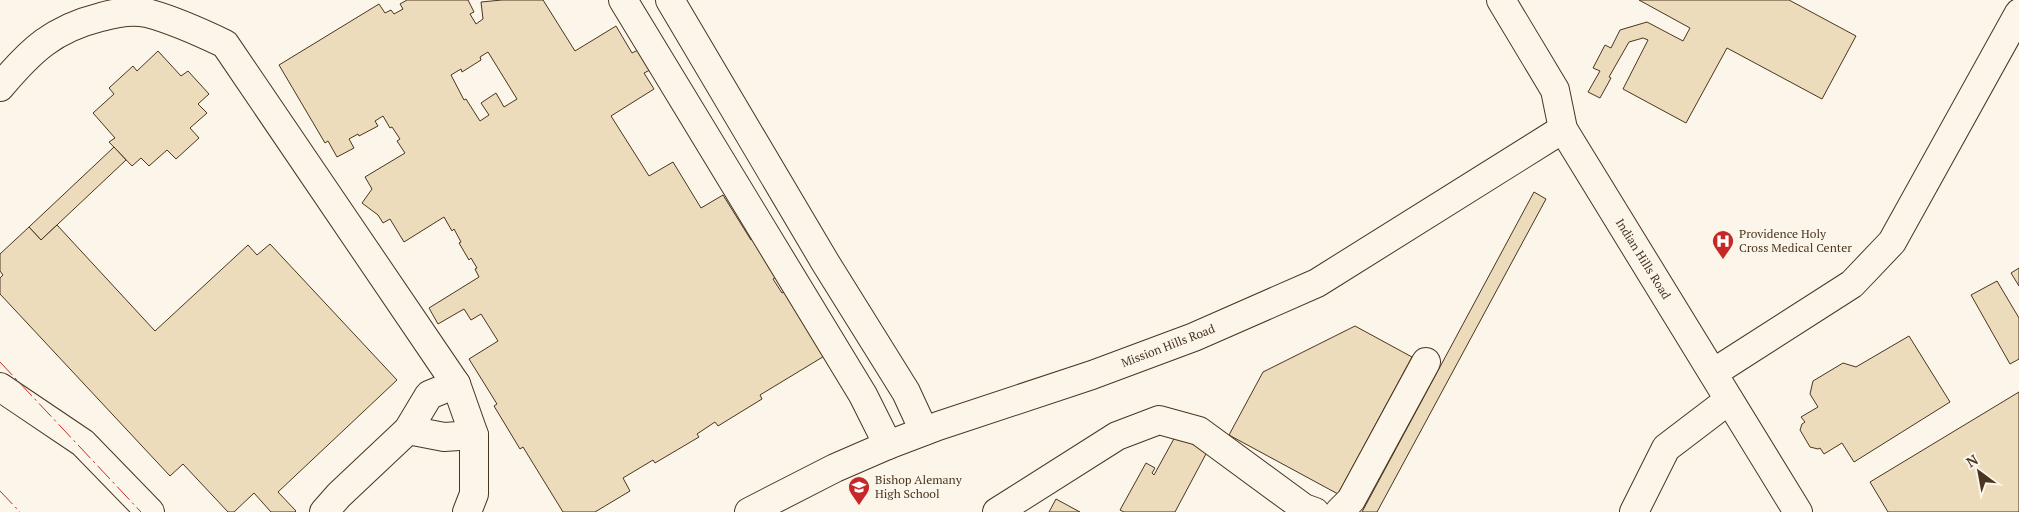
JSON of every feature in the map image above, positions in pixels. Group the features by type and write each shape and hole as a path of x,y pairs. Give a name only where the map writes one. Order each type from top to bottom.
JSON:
{"street":[{"path":"624,0 863,395 888,445"},
{"path":"670,0 825,262 906,392 924,431"},
{"name":"Indian Hills Road","path":"1501,0 1555,90 1563,129 1798,512"},
{"path":"0,87 25,57 53,36 79,22 114,14 145,13 192,28 226,44 456,384 474,435 474,494 467,512"},
{"path":"1713,373 1852,284 1892,242 2019,14"},
{"name":"Mission Hills Road","path":"750,512 835,468 888,445 924,431 1092,375 1175,344 1317,283 1563,129"},
{"path":"1339,512 1351,500 1426,362"},
{"path":"324,512 339,495 408,430 429,395 456,384"},
{"path":"0,388 83,443 150,512"},
{"path":"1634,512 1666,448 1729,400"},
{"path":"997,512 1117,436 1159,420 1199,431 1304,508 1315,512"},
{"path":"408,430 444,437 474,435"}],"building":[{"path":"407,0 468,0 474,12 470,14 476,24 483,19 481,2 543,0 575,51 616,26 632,53 638,50 650,70 644,73 654,89 611,116 649,176 673,162 701,208 723,195 751,240 755,238 778,276 773,279 782,293 786,291 826,355 760,395 762,399 718,426 715,422 697,434 699,437 655,463 653,460 623,478 630,491 595,512 563,512 523,447 520,449 494,406 497,404 469,359 498,341 481,314 471,320 464,309 438,324 429,308 479,277 475,269 477,268 471,258 469,260 459,243 461,242 454,229 452,231 444,217 404,242 390,219 383,223 378,215 362,203 372,189 365,177 405,153 397,141 400,139 392,127 390,128 383,116 375,121 378,126 349,139 354,148 337,157 328,141 325,143 279,65 379,4 385,13 391,10 394,14 403,9 400,4","holes":["488,52 517,99 504,107 496,93 481,103 489,115 480,121 466,99 464,100 451,75 461,69 462,72 481,60 480,57"]},
{"path":"1639,0 1789,0 1856,36 1822,99 1727,48 1686,123 1623,89 1648,40 1643,38 1629,42 1609,77 1611,78 1600,98 1588,92 1600,71 1593,68 1605,45 1611,48 1620,30 1647,22 1683,41 1690,28"},
{"path":"158,51 181,76 188,71 209,94 198,104 207,113 190,128 199,138 176,159 167,150 149,166 141,158 132,166 109,142 115,138 93,113 114,94 109,88 133,66 137,71"},
{"path":"114,147 126,160 41,240 29,227"},
{"path":"1534,192 1546,199 1377,512 1362,512"},
{"path":"57,225 155,331 248,245 257,255 270,244 397,380 278,492 295,512 271,512 254,493 234,512 228,512 183,464 170,476 0,294 0,278 3,275 0,271 0,254 29,227 41,240"},
{"path":"2019,268 2019,286 2011,273"},
{"path":"1997,281 2019,318 2019,359 2010,364 1971,295"},
{"path":"1355,326 1412,357 1338,494 1229,435 1263,372"},
{"path":"1909,336 1950,402 1854,462 1842,443 1824,454 1820,448 1810,447 1800,430 1805,422 1801,417 1818,407 1810,394 1813,381 1843,363 1856,367"},
{"path":"2019,392 2019,512 1888,512 1870,482"},
{"path":"1176,435 1207,452 1175,512 1124,512 1120,510 1146,463 1155,468 1152,473 1154,475"},
{"path":"1056,499 1080,512 1049,512"}],"power":[{"path":"0,362 141,512"},
{"path":"0,491 20,512"}],"place":[{"name":"Providence Holy Cross Medical Center","path":"1723,260"},
{"name":"Bishop Alemany High School","path":"859,506"}]}
